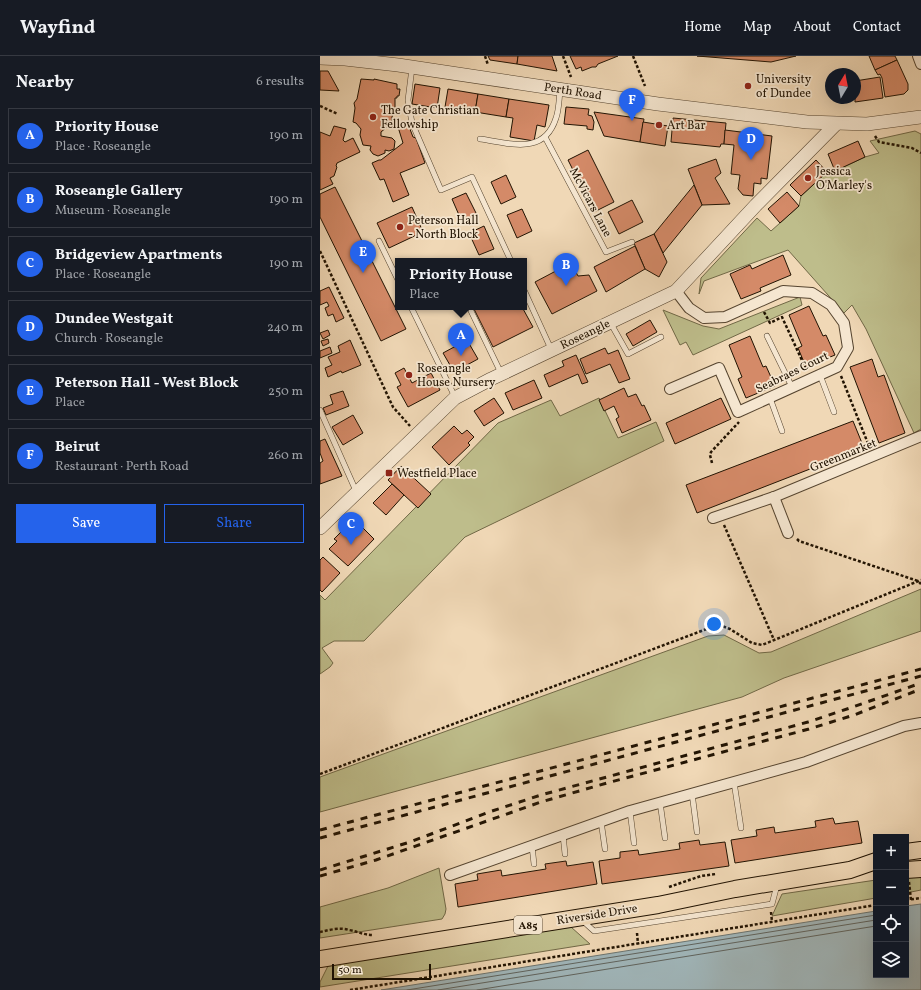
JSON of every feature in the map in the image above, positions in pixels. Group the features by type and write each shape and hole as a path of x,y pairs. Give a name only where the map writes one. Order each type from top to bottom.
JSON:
{"main road":[{"path":"909,852 921,850"},
{"name":"Riverside Drive","path":"850,870 873,862"},
{"name":"Riverside Drive","path":"320,960 658,904 735,889 850,870 873,870"}],"street":[{"path":"918,56 921,64"},
{"name":"Perth Road","path":"320,58 398,60 413,67 560,90 658,104 807,122 867,124 921,117"},
{"name":"Roseangle","path":"320,528 455,398 501,374 676,290 836,124"},
{"name":"Seabraes Court","path":"676,290 689,308 704,318 726,318 783,291 812,293 830,305 844,323 848,348 837,367 738,412"},
{"path":"670,389 719,368 738,412"},
{"name":"Greenmarket","path":"716,517 774,497 921,436"},
{"path":"774,497 788,533"},
{"path":"450,875 602,820 660,802 806,762 904,726 921,723"}],"lane":[{"path":"413,67 408,100 412,123 441,190 472,177 510,258"},
{"path":"480,138 525,145 535,143 545,137 552,128 557,117 560,90"},
{"name":"McVicars Lane","path":"545,137 606,252 632,242"},
{"path":"379,241 395,274"},
{"path":"527,296 552,350"},
{"path":"412,310 455,398"},
{"path":"471,310 501,374"},
{"path":"610,322 628,354 661,337"},
{"path":"767,336 792,387"},
{"path":"815,377 834,412"},
{"path":"770,398 782,431"},
{"path":"320,410 356,492"},
{"path":"734,782 741,828"},
{"path":"692,793 697,832"},
{"path":"660,802 665,838"},
{"path":"630,811 634,843"},
{"path":"602,820 605,848"},
{"path":"563,835 565,854"},
{"path":"532,846 534,864"},
{"path":"580,917 594,931 772,904 778,882"}],"path":[{"path":"563,56 571,77"},
{"path":"633,56 645,86"},
{"path":"320,106 338,114"},
{"path":"867,124 879,142 912,148 921,153"},
{"path":"320,251 393,407 417,435"},
{"path":"770,323 782,317 815,377"},
{"path":"837,367 873,456"},
{"path":"712,463 710,455 711,452 739,423 740,418 738,412"},
{"path":"716,517 774,640"},
{"path":"788,533 799,541 920,580"},
{"path":"320,774 712,627 722,626 752,643 762,645 920,580"},
{"path":"920,580 921,584"},
{"path":"912,871 911,900 921,898"},
{"path":"663,889 701,876 716,874"},
{"path":"350,990 873,905"},
{"path":"320,932 348,929 364,935 374,935"}],"shaded area":[{"path":"915,131 921,134 921,429 914,433 866,329 852,305 844,313 788,250 704,281 699,294 701,278 757,218 771,231 799,206 801,196 827,172 835,171 865,157 879,153 870,141"},
{"path":"800,297 802,305 693,355 686,342 680,345 663,310 703,326 719,329"},
{"path":"599,398 618,438 656,422 664,441 465,537 364,641 334,641 322,648 333,663 320,674 320,595 325,600 498,423 551,400 560,416"},
{"path":"921,589 921,631 784,678 742,697 320,812 320,777 708,636 724,635 759,653 771,652"},
{"path":"439,868 446,909 442,919 320,938 320,907 388,888"},
{"path":"921,873 921,890 909,892 909,875"},
{"path":"873,880 873,899 772,916 782,894"},
{"path":"571,927 590,944 320,987 320,982 329,964"}],"water":[{"path":"921,904 921,990 381,990 873,911 873,978 909,978 909,906"}],"building":[{"path":"488,56 518,56 517,64 490,60"},
{"path":"518,56 552,56 557,71 517,64"},
{"path":"570,56 618,56 598,64 596,67 582,71 581,67 576,69"},
{"path":"697,56 796,56 771,62"},
{"path":"869,56 895,56 897,60 875,70"},
{"path":"897,60 908,84 908,90 904,94 885,97 882,78 875,70"},
{"path":"320,71 328,71 339,91 320,90"},
{"path":"880,77 883,98 861,101 861,80"},
{"name":"The Gate Christian Fellowship","path":"361,79 374,79 397,84 397,89 400,89 399,96 395,98 395,109 390,128 387,127 381,132 381,136 392,138 395,141 394,149 389,151 385,150 385,153 378,156 373,154 370,150 371,146 363,145 360,135 361,129 356,123 353,122 355,108 354,103 357,99"},
{"path":"415,84 440,88 437,108 412,104"},
{"path":"448,89 478,94 475,112 445,107"},
{"path":"478,94 509,99 506,117 475,112"},
{"path":"509,99 549,105 545,127 537,125 534,141 510,137 513,118 506,117"},
{"path":"566,107 589,109 588,115 592,116 594,122 593,130 587,129 587,126 564,124"},
{"path":"594,112 644,119 640,142 604,136"},
{"path":"673,118 726,123 724,144 721,144 720,147 671,142"},
{"path":"643,122 668,126 665,146 640,142"},
{"path":"408,124 413,137 416,138 425,163 400,173 409,195 393,202 384,179 380,180 372,163 381,160 403,143 398,127"},
{"path":"334,126 346,129 343,140 345,142 353,138 360,152 337,163 334,176 330,178 333,184 320,190 320,132 330,136"},
{"path":"725,130 772,136 767,179 761,178 761,184 754,183 753,196 743,195 738,189 740,175 731,174 734,145 724,144"},
{"path":"858,141 865,157 835,171 828,154"},
{"path":"588,150 614,202 594,212 568,160"},
{"path":"716,159 721,173 715,178 730,204 702,205 688,169"},
{"name":"Jessica O'Marley's","path":"816,160 827,172 801,196 790,185"},
{"path":"506,175 516,197 501,204 491,182"},
{"path":"694,185 702,205 663,253 654,234"},
{"path":"335,187 395,307 395,310 396,310 406,329 381,341 320,217 320,194"},
{"path":"787,192 799,206 780,223 768,209"},
{"path":"466,193 477,215 462,222 452,199"},
{"path":"632,200 643,222 619,234 608,212"},
{"name":"Peterson Hall - North Block","path":"412,207 423,232 389,248 377,223"},
{"path":"522,209 532,231 517,238 507,215"},
{"path":"484,226 494,249 479,255 469,233"},
{"path":"654,234 667,262 659,277 645,269 634,243"},
{"path":"635,246 645,269 606,292 594,267"},
{"path":"783,255 791,275 760,288 761,291 741,299 730,274 750,265 752,269"},
{"path":"571,263 578,276 589,275 597,291 552,314 535,282"},
{"path":"329,287 344,318 336,322 333,314 328,316 325,308 329,306 327,302 320,305 320,291"},
{"path":"809,306 823,336 826,335 835,355 806,367 798,348 802,346 789,315"},
{"path":"474,310 524,310 533,327 493,347"},
{"path":"650,320 657,332 633,346 626,334"},
{"path":"328,330 330,335 323,339 320,333"},
{"path":"750,336 763,367 766,366 775,386 746,398 738,379 742,377 729,345"},
{"path":"328,339 329,343 323,346 321,341"},
{"path":"350,340 361,365 328,377 325,368 332,365 328,357 340,352 338,346"},
{"path":"467,340 478,359 454,372 443,353"},
{"path":"330,347 332,353 320,358 320,351"},
{"path":"605,348 608,354 618,350 630,379 619,383 610,364 586,374 580,359"},
{"path":"576,355 588,382 582,384 578,374 549,387 544,375 564,366 562,361"},
{"path":"872,359 878,377 884,375 905,433 879,443 850,367"},
{"path":"404,368 412,383 431,373 440,390 408,407 397,387 401,385 395,373"},
{"path":"534,380 542,398 513,410 505,393"},
{"path":"624,388 628,397 636,394 642,406 644,405 651,420 622,433 616,419 619,417 614,406 604,411 599,400"},
{"path":"343,391 349,406 326,415 323,408 333,404 330,395"},
{"path":"494,398 504,413 484,426 474,411"},
{"path":"721,398 731,419 675,444 666,423"},
{"path":"353,415 363,433 343,445 332,427"},
{"path":"853,421 864,448 697,513 686,485"},
{"path":"454,426 462,434 467,430 474,437 468,443 470,445 449,465 432,447"},
{"path":"325,439 342,476 320,484 320,463 323,461 320,453 320,441"},
{"path":"401,466 431,494 418,508 388,480"},
{"path":"392,484 404,495 386,515 373,503"},
{"path":"356,521 374,539 348,566 329,549 337,541 334,539 347,526 349,528"},
{"path":"323,557 340,573 322,592 320,590 320,560"},
{"path":"833,818 835,824 858,821 862,843 735,863 731,840 757,836 756,830 774,827 775,833 816,827 815,821"},
{"path":"699,840 700,845 725,842 729,866 602,884 599,861 620,858 620,852 638,850 639,855 680,849 679,843"},
{"path":"566,861 567,866 593,862 597,884 458,907 455,884 478,880 477,874 501,870 502,876 546,869 545,864"}],"railway":[{"path":"320,830 921,669"},
{"path":"320,838 921,676"},
{"path":"320,870 410,842 492,811 541,795 808,722 921,683"},
{"path":"320,876 376,860 541,802 809,729 854,715 921,689"}],"place":[{"name":"University of Dundee","path":"748,86"},
{"name":"The Gate Christian Fellowship","path":"373,117"},
{"name":"Beirut","path":"632,121"},
{"name":"Art Bar","path":"659,125"},
{"name":"Dundee Westgait","path":"751,160"},
{"name":"Jessica O'Marley's","path":"808,178"},
{"name":"Peterson Hall - North Block","path":"400,227"},
{"name":"Peterson Hall - West Block","path":"363,273"},
{"name":"Roseangle Gallery","path":"566,286"},
{"name":"Priority House","path":"461,356"},
{"name":"Roseangle House Nursery","path":"409,375"},
{"name":"Westfield Place","path":"389,473"},
{"name":"Bridgeview Apartments","path":"351,545"}]}
